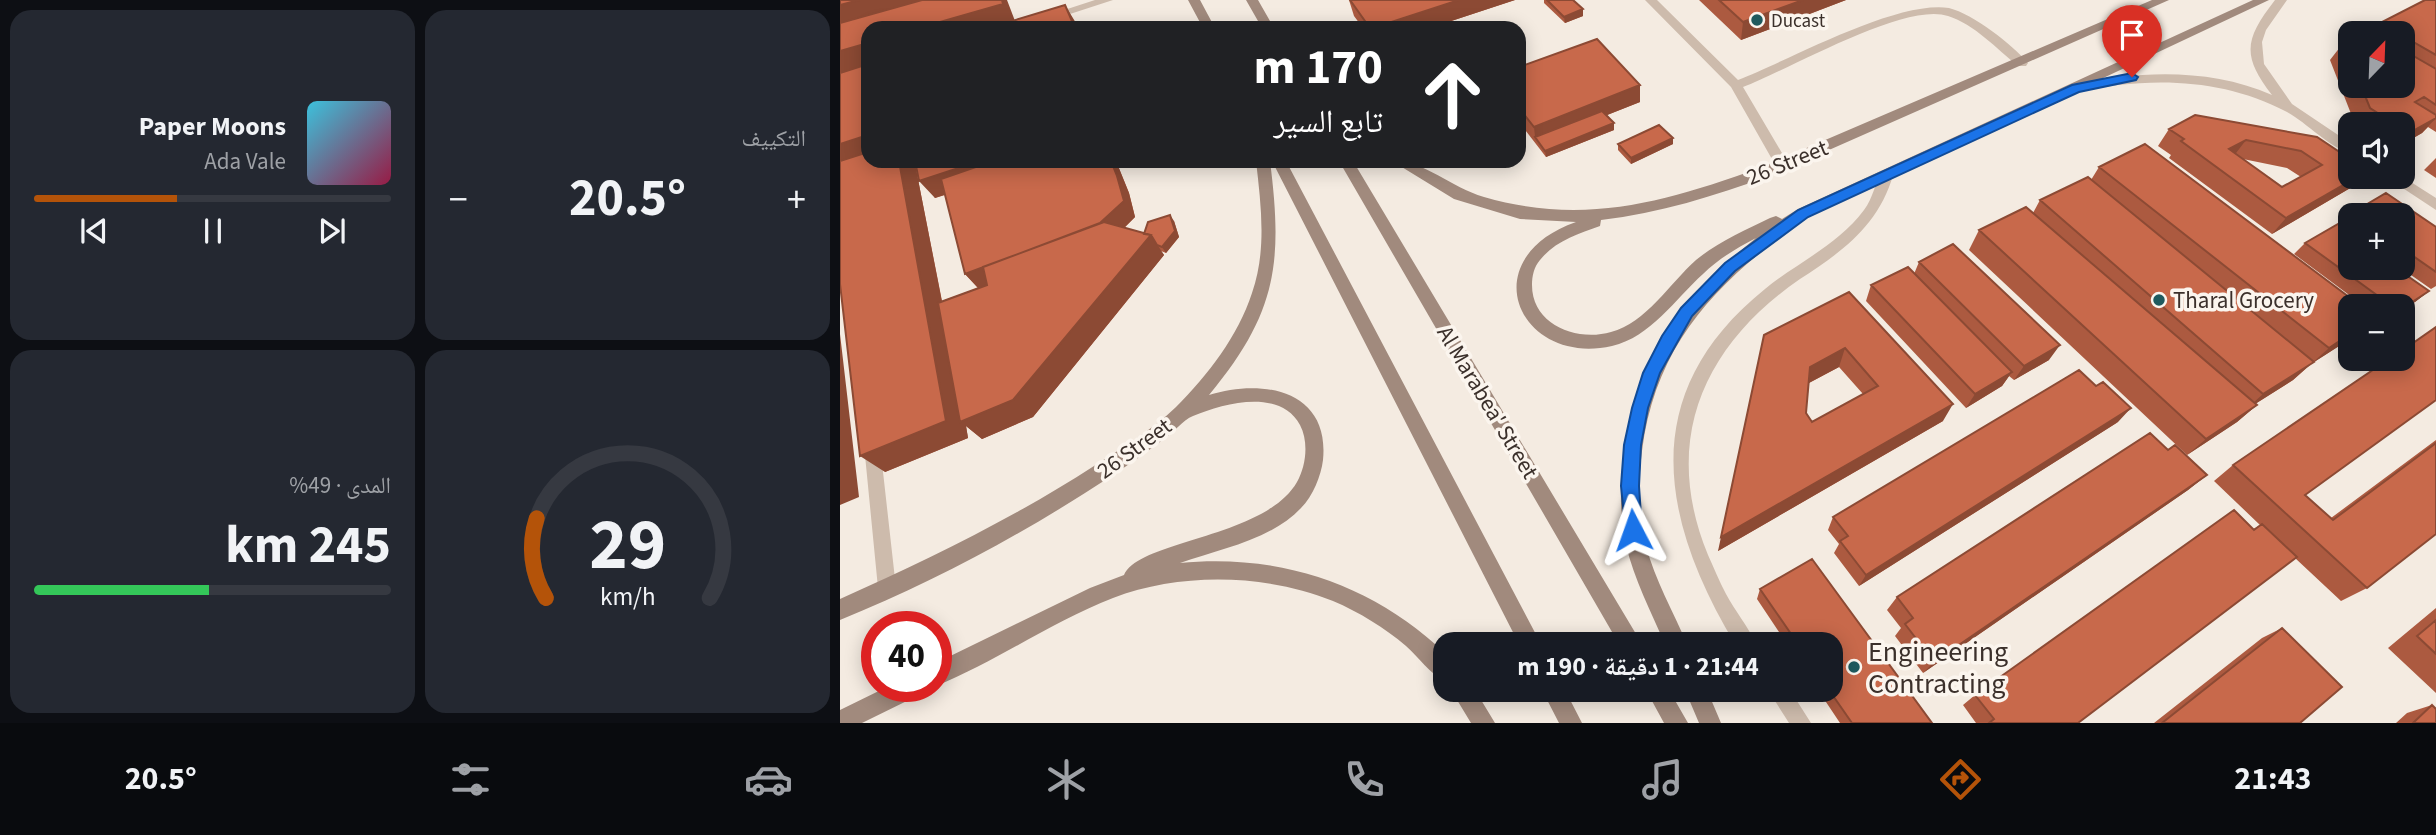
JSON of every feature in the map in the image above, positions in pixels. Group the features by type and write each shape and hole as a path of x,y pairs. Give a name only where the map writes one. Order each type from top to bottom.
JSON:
{"main road":[{"path":"1194,0 1205,21"},
{"path":"1252,0 1264,21"},
{"name":"26 Street","path":"1410,168 1438,185 1500,211 1542,217 1608,216 1680,203 1782,165 2163,0"},
{"path":"1608,216 1555,238 1539,251 1527,267 1521,285 1522,298 1528,310 1537,322 1564,338 1598,342 1614,339 1652,314 1696,270 1731,244 2263,0"},
{"name":"26 Street","path":"840,610 1026,520 1110,467 1182,413 1229,353 1258,299 1270,248 1264,168"},
{"path":"1283,168 1524,632"},
{"name":"Al Marabea' Street","path":"1350,168 1624,632"},
{"path":"1671,632 1639,556 1633,530 1630,486 1632,445 1651,373 1686,312 1709,287 1751,249 1803,213"},
{"path":"952,667 1116,586 1165,558 1243,533 1283,513 1300,494 1311,474 1316,452 1314,433 1306,417 1292,404 1273,396 1251,394 1205,404 1182,413"},
{"path":"1116,586 1153,577 1224,569 1291,576 1342,594 1389,620 1433,655"},
{"path":"840,722 881,702"},
{"path":"1470,702 1484,723"},
{"path":"1560,702 1571,723"},
{"path":"1664,702 1677,723"},
{"path":"1701,702 1710,723"}],"lane":[{"path":"1038,21 1107,0"},
{"path":"1651,0 1736,85 1782,165"},
{"path":"1932,0 1959,16 2022,63"},
{"path":"2281,0 2259,30 2254,52 2257,65 2266,80 2287,107"},
{"path":"1736,85 1765,76 1855,32 1920,9 1947,11"},
{"path":"2076,88 2132,77 2192,79 2235,88 2287,107 2338,141"},
{"path":"1738,632 1714,594 1696,552 1685,511 1681,472 1683,434 1690,400 1704,368 1721,340 1742,316 1864,222 1880,200 1886,175"},
{"path":"2411,189 2436,205"},
{"path":"869,423 887,588"},
{"path":"1786,702 1801,723"}],"building":[{"path":"840,0 859,0 840,5"},
{"path":"922,0 1002,0 1003,4 944,21 861,21 861,45 840,51 840,23"},
{"path":"1350,0 1459,0 1394,21 1365,21"},
{"path":"1547,0 1573,0 1583,9 1564,17"},
{"path":"1719,0 1803,0 1743,22"},
{"path":"2425,0 2436,0 2436,55 2415,43 2415,21 2384,21"},
{"path":"1065,5 1072,21 1012,21"},
{"path":"1597,39 1640,85 1534,127 1526,117 1526,64"},
{"path":"2415,57 2436,69 2436,105 2424,97 2415,102 2436,115 2436,118 2415,130 2415,112 2376,112 2370,108 2366,98 2415,98"},
{"path":"861,66 861,137 840,144 840,73"},
{"path":"1602,111 1614,123 1545,151 1535,137"},
{"path":"2195,115 2317,137 2338,151 2338,188 2286,218 2181,141 2184,139 2169,129","holes":["2246,140 2301,151 2322,165 2282,187 2229,149"]},
{"path":"1659,125 1673,138 1631,158 1618,144"},
{"path":"2145,144 2345,294 2338,294 2338,342 2329,348 2099,167"},
{"path":"861,154 861,168 900,168 946,421 860,456 840,284 840,161"},
{"path":"916,168 959,168 919,181"},
{"path":"973,168 1114,168 1124,201 1100,223 965,274 941,179"},
{"path":"2088,177 2314,362 2263,394 2040,200"},
{"path":"2386,193 2401,203 2369,203"},
{"path":"2026,207 2257,405 2206,439 1979,230"},
{"path":"2415,213 2436,227 2436,272 2415,257"},
{"path":"1170,215 1175,231 1162,247 1157,245 1151,235 1144,234 1148,222"},
{"path":"1104,222 1151,235 1013,400 960,422 938,303 987,285 983,267"},
{"path":"2338,224 2338,267 2305,243"},
{"path":"1953,244 2060,345 2024,366 1919,262"},
{"path":"1908,267 2012,372 1975,394 1871,285"},
{"path":"2356,280 2413,280 2429,291 2415,300 2415,294 2375,294"},
{"path":"1849,292 1953,404 1721,537 1764,335","holes":["1845,348 1878,386 1812,422 1806,413 1810,367"]},
{"path":"2436,327 2436,400 2305,495 2333,520 2436,443 2436,534 2367,588 2233,465 2371,371 2415,371 2415,342"},
{"path":"2079,370 2096,386 2103,382 2131,408 1866,575 1840,541 1848,536 1833,517"},
{"path":"2150,433 2168,450 2175,445 2207,475 1934,662 1905,624 1913,618 1897,597"},
{"path":"2234,510 2254,530 2262,524 2297,557 2078,723 1989,723 1994,719 1975,695"},
{"name":"Engineering Contracting","path":"1812,559 1932,723 1852,723 1837,702 1843,702 1843,632 1790,632 1760,589"},
{"path":"2436,620 2436,654 2417,636"},
{"path":"2282,628 2342,687 2300,723 2162,723"},
{"path":"2432,705 2436,709 2436,723 2413,723"}],"place":[{"name":"Ducast","path":"1757,20"},
{"name":"Tharal Grocery","path":"2159,300"},
{"name":"Engineering Contracting","path":"1854,667"}],"route":[{"path":"1633,530 1630,486 1632,445 1651,373 1686,312 1730,267 1803,213 2076,88 2132,77"}]}
